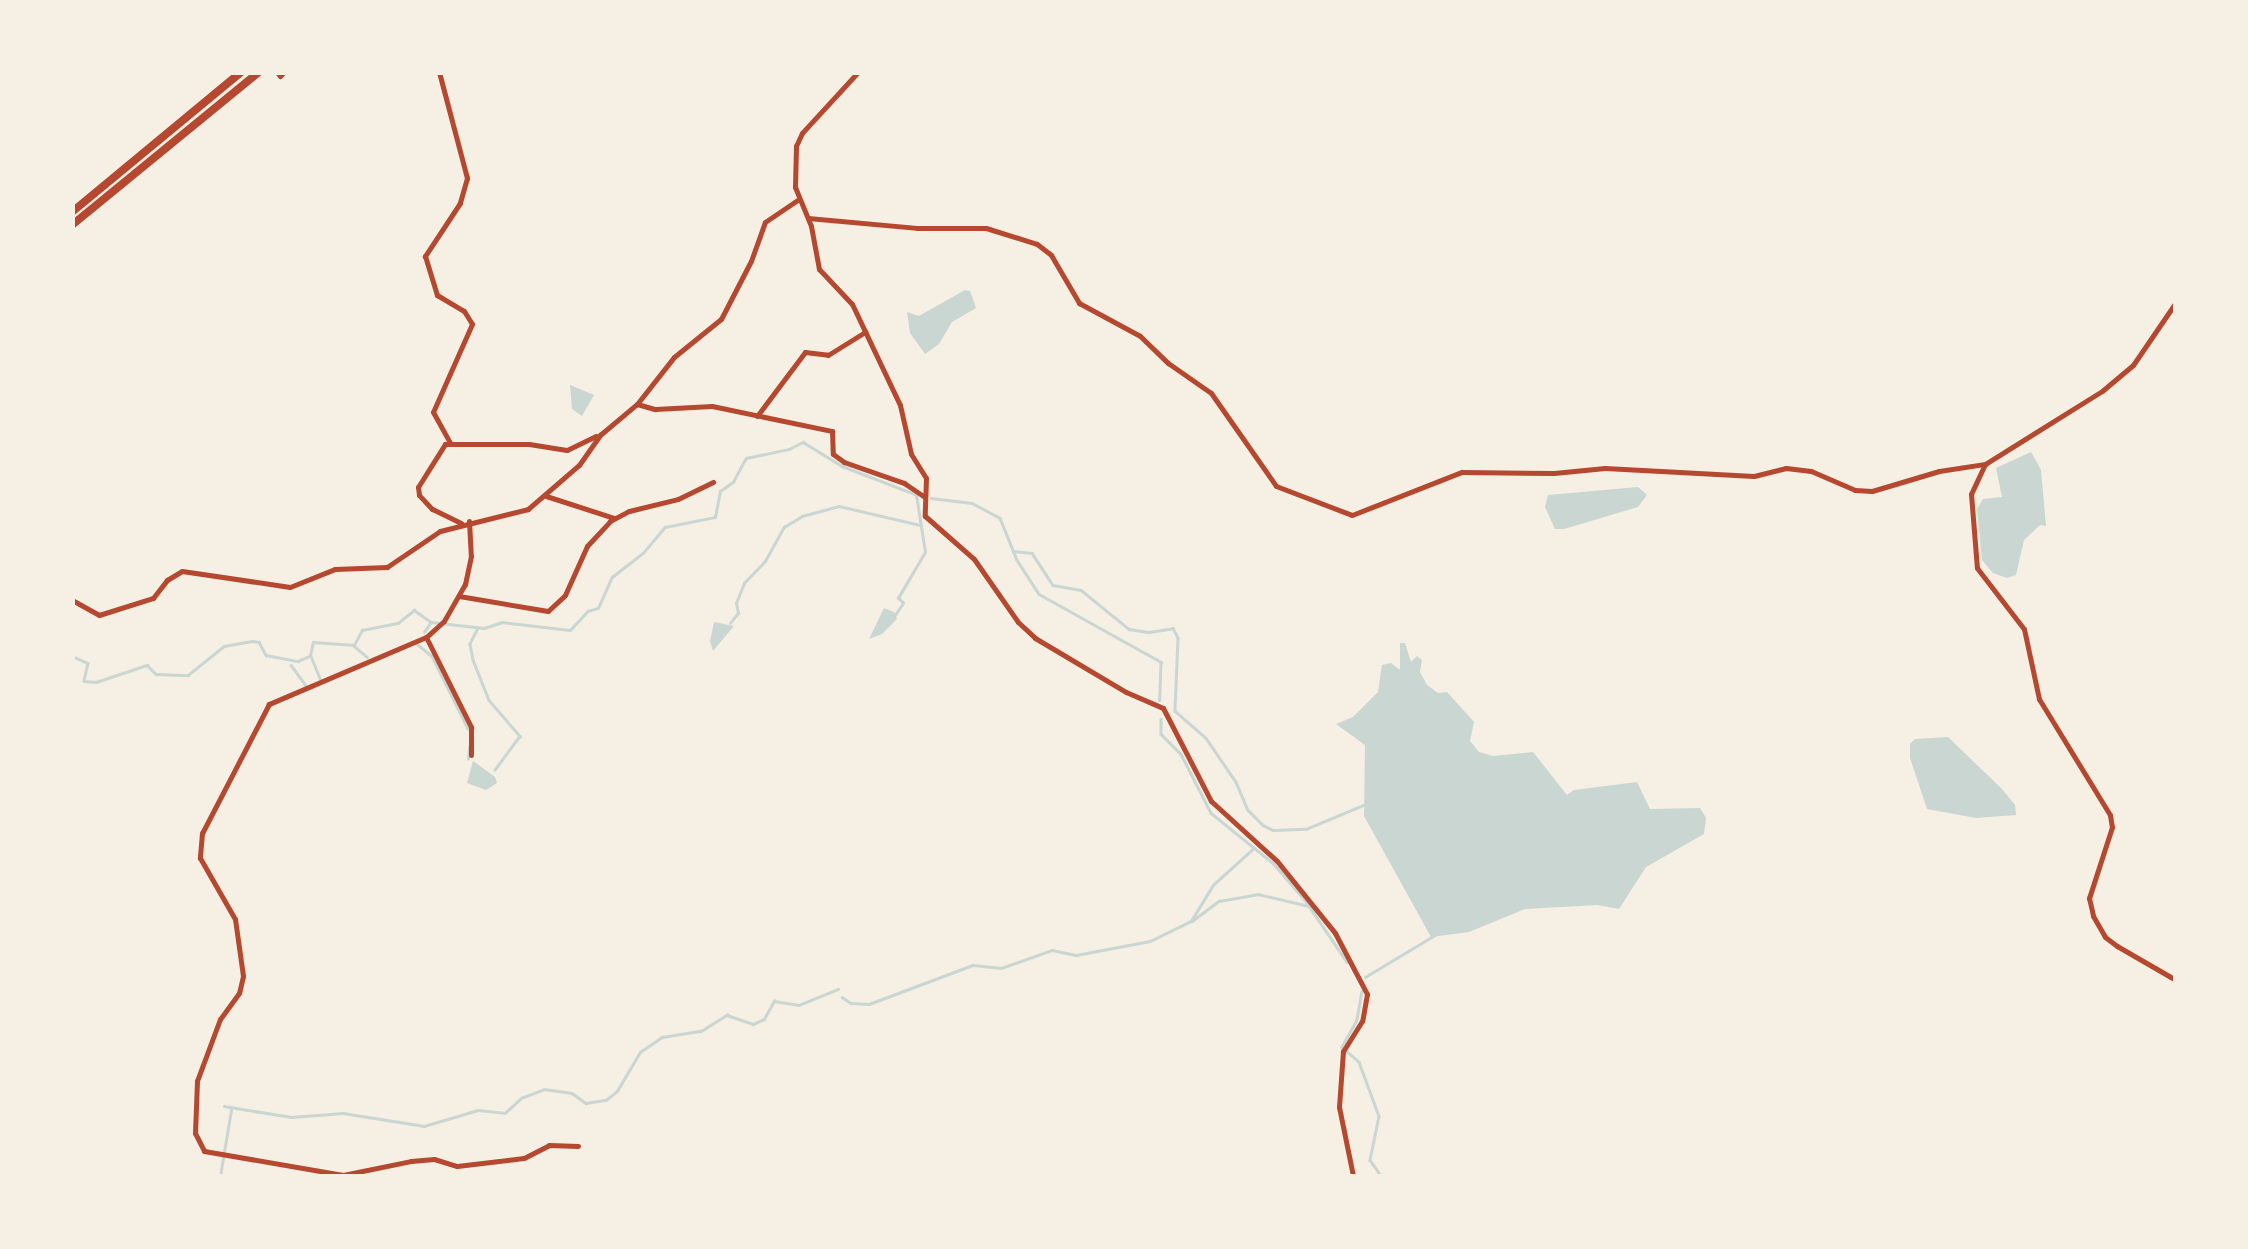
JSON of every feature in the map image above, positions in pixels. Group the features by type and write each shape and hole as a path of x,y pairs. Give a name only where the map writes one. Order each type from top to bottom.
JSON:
{"main road":[{"path":"72,212 241,72"},
{"path":"72,226 259,72"}],"street":[{"path":"276,72 280,76 284,72"},
{"path":"439,72 467,178 460,204 425,256 437,295 464,312 472,324 433,412 450,443"},
{"path":"858,72 802,133 796,146 799,200 808,218 820,269 852,304 900,405 912,454 926,478 929,524 974,559 1018,622 1036,638 1126,692 1163,708 1211,801 1277,861 1317,908 1368,994 1362,1020 1344,1050 1339,1107 1353,1176"},
{"path":"461,523 432,509 418,495 418,487 440,447 450,443 567,450 600,434 637,404 674,357 722,319 751,261 765,222 799,200"},
{"path":"808,218 916,228 986,228 1037,244 1051,255 1078,303 1140,336 1168,363 1211,392 1276,486 1352,516 1462,472 1554,473 1605,468 1754,476 1786,468 1811,471 1856,490 1872,491 1939,471 1985,464 2102,390 2134,365 2176,302"},
{"path":"757,416 805,352 828,355 866,332"},
{"path":"637,404 655,409 712,406 832,430 833,454 844,462 904,483 925,497"},
{"path":"72,600 98,615 152,598 166,580 182,571 290,587 335,568 387,566 429,537 461,523 517,512 546,496 578,466 600,434"},
{"path":"1985,464 1971,494 1977,568 2024,629 2039,699 2110,815 2112,827 2089,898 2093,916 2105,937 2176,980"},
{"path":"459,596 548,611 564,595 587,546 614,518 678,499 713,482"},
{"path":"546,496 614,518"},
{"path":"470,521 471,556 459,596 443,622 426,637 268,704 202,832 200,858 235,919 243,976 239,993 213,1034 193,1114 204,1151 343,1175 411,1161 434,1159 457,1166 524,1158 548,1145 578,1146"},
{"path":"426,637 448,689 471,726 471,756"}],"shaded area":[{"path":"965,290 970,291 976,308 952,322 939,344 925,354 910,333 907,312 919,316"},
{"path":"570,385 594,395 582,416 572,409"},
{"path":"2031,452 2041,470 2046,526 2040,525 2024,540 2016,575 2007,578 1993,573 1982,560 1977,509 1983,499 2002,497 1996,468"},
{"path":"1638,487 1647,495 1638,507 1564,529 1555,529 1545,507 1548,495"},
{"path":"884,608 894,612 897,619 882,634 869,639"},
{"path":"714,622 734,626 713,651 710,641"},
{"path":"1400,643 1405,643 1411,662 1417,656 1422,660 1420,672 1427,685 1438,693 1447,692 1474,722 1470,741 1479,752 1493,756 1533,752 1567,795 1574,790 1637,782 1650,809 1700,808 1706,818 1704,834 1646,867 1619,909 1598,905 1525,909 1469,932 1431,937 1364,816 1365,745 1336,724 1353,717 1378,692 1382,665 1391,663 1400,670"},
{"path":"1948,737 2002,789 2015,805 2016,815 1976,818 1927,809 1910,758 1910,744 1915,739"},
{"path":"473,761 495,777 497,783 486,790 467,783"}],"waterway":[{"path":"72,656 88,663 84,681 96,682 147,665 156,674 188,675 224,646 252,641 259,642 266,655 298,661 310,656 313,642 354,645 362,630 398,623 414,610 431,622 484,628 502,622 570,630 588,611 598,608 612,577 643,553 665,527 715,517 720,491 733,482 746,458 803,442 842,466 917,495"},
{"path":"895,615 903,603 898,598 925,552 916,495"},
{"path":"931,498 972,503 1000,518 1017,560 1039,594 1161,662 1160,700"},
{"path":"730,623 738,613 736,603 744,583 765,561 784,527 802,516 839,506 920,525"},
{"path":"1014,551 1032,553 1053,585 1081,590 1129,629 1149,632 1173,628 1178,638 1175,711 1206,738 1236,782 1248,810 1263,825 1273,830 1306,829 1363,805"},
{"path":"424,632 431,622"},
{"path":"478,628 470,644 473,660 489,700 520,736 495,770"},
{"path":"417,644 432,656 468,729"},
{"path":"354,646 367,657"},
{"path":"311,656 320,678"},
{"path":"291,665 305,684"},
{"path":"1161,719 1161,734 1181,754 1211,813 1273,863 1305,900 1347,962"},
{"path":"468,759 469,747"},
{"path":"842,997 851,1003 869,1004 973,965 1001,968 1052,950 1076,955 1150,941 1191,921 1213,885 1254,848"},
{"path":"1192,921 1219,901 1258,894 1309,906"},
{"path":"1365,977 1435,935"},
{"path":"224,1106 291,1117 343,1113 424,1126 478,1110 505,1113 521,1098 544,1089 572,1093 586,1103 606,1100 617,1091 640,1052 662,1037 701,1031 727,1015 753,1024 764,1019 774,1001 799,1005 838,989"},
{"path":"1362,991 1357,1020 1342,1047 1359,1062 1379,1116 1370,1160 1381,1176"},
{"path":"220,1176 231,1110"}]}
